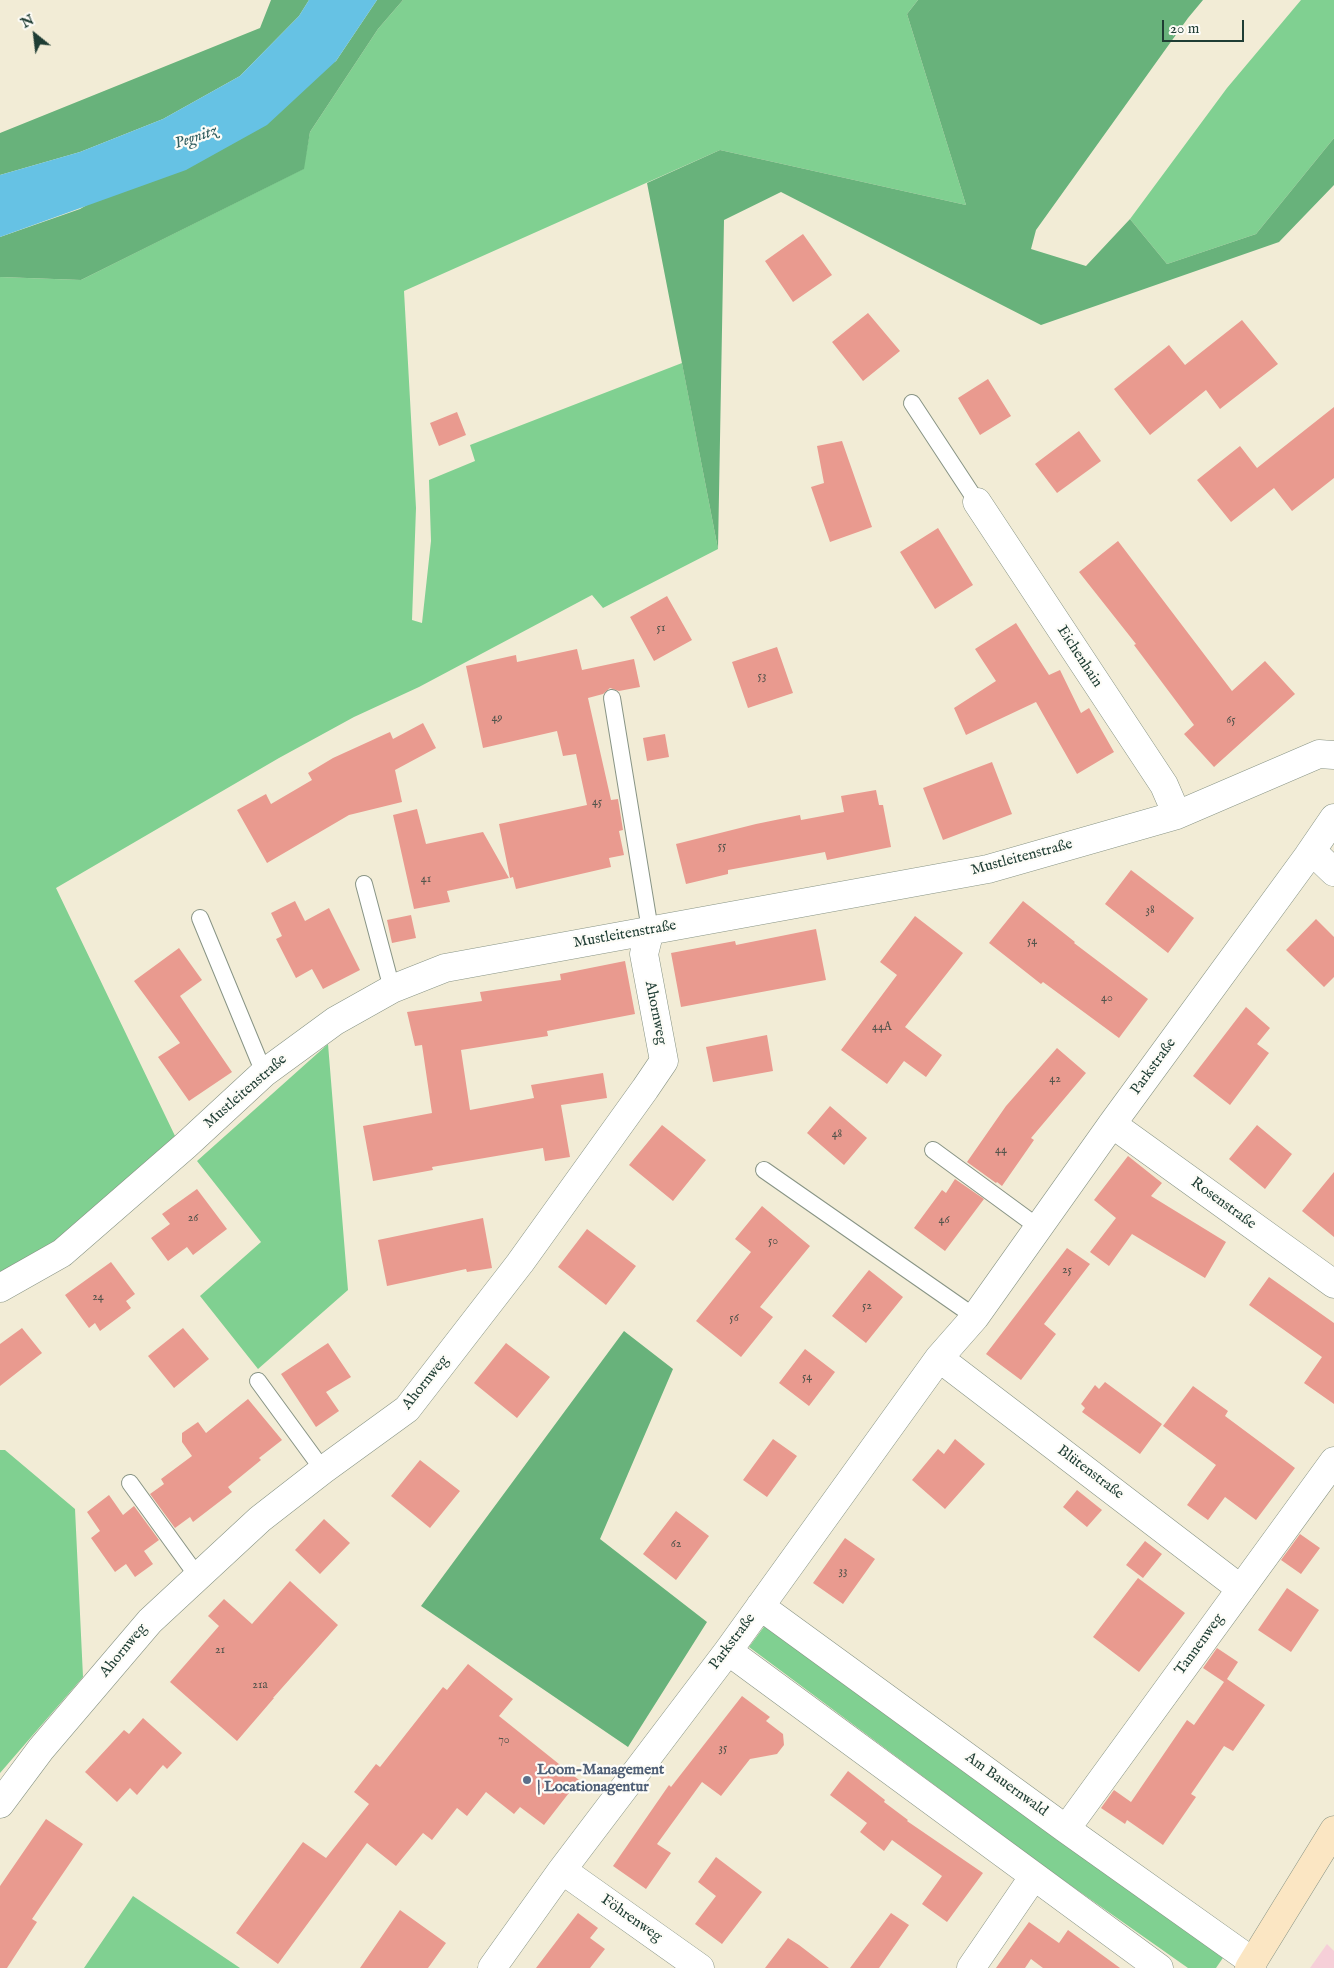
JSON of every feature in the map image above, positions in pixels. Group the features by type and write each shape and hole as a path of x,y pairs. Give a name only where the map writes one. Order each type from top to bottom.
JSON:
{"main road":[{"path":"1251,1965 1334,1830"}],"street":[{"name":"Eichenhain","path":"977,502 1164,786 1176,814"},
{"name":"Mustleitenstraße","path":"0,1288 62,1253 185,1146 264,1073 335,1021 392,989 445,968 988,869 1176,814 1319,754 1334,754"},
{"name":"Parkstraße","path":"492,1968 562,1870 728,1651 939,1358 975,1316 1334,818"},
{"path":"1312,850 1334,872"},
{"name":"Ahornweg","path":"0,1804 41,1749 150,1621 260,1519 322,1470 407,1409 520,1263 640,1097 664,1060 644,954 650,930"},
{"name":"Rosenstraße","path":"1112,1124 1334,1284"},
{"name":"Blütenstraße","path":"939,1358 1241,1589"},
{"name":"Tannenweg","path":"1066,1829 1334,1462"},
{"name":"Am Bauernwald","path":"760,1606 1251,1965"},
{"path":"728,1651 1159,1968"},
{"name":"Föhrenweg","path":"562,1870 700,1968"},
{"path":"971,1968 1034,1876"}],"lane":[{"path":"912,403 977,502"},
{"path":"612,698 650,930"},
{"path":"364,884 392,989"},
{"path":"200,918 264,1073"},
{"path":"933,1150 1038,1228"},
{"path":"764,1170 975,1316"},
{"path":"258,1381 322,1470"},
{"path":"130,1483 198,1577"}],"shaded area":[{"path":"1327,1944 1334,1951 1334,1968 1310,1968"}],"green space":[{"path":"271,0 309,0 299,16 240,76 163,119 80,152 0,175 0,133 260,28"},
{"path":"377,0 403,0 378,29 310,132 304,169 81,280 0,277 0,237 80,209 336,61"},
{"path":"403,0 918,0 907,14 966,205 720,150 404,291 416,508 412,620 422,623 431,541 429,480 475,461 470,445 682,363 718,549 603,608 592,595 419,687 354,717 279,758 56,888 176,1138 57,1244 0,1276 0,277 81,280 303,169 310,132 378,29"},
{"path":"918,0 1203,0 1188,18 1036,230 1031,249 1086,266 1130,219 1167,264 1256,234 1334,138 1334,185 1279,242 1041,325 781,192 724,220 718,549 647,183 720,150 966,205 907,14"},
{"path":"1301,0 1334,0 1334,138 1256,234 1167,264 1130,219 1227,88"},
{"path":"328,1044 348,1290 258,1369 200,1296 261,1242 197,1161"},
{"path":"624,1331 673,1369 600,1539 707,1622 628,1747 421,1606"},
{"path":"0,1450 5,1450 75,1509 83,1677 0,1773"},
{"path":"769,1620 1227,1952 1216,1968 1188,1968 1046,1868 749,1647"},
{"path":"133,1896 240,1968 84,1968"}],"water":[{"name":"Pegnitz","path":"309,0 377,0 336,61 267,125 186,170 0,237 0,175 80,152 163,119 240,76 299,16"}],"building":[{"path":"803,234 832,275 793,302 765,261"},
{"path":"868,313 900,351 863,381 832,342"},
{"path":"1242,320 1278,364 1220,409 1206,390 1150,435 1114,389 1169,345 1185,365"},
{"path":"988,379 1011,416 980,435 958,398"},
{"path":"1334,407 1334,478 1292,511 1274,488 1231,522 1197,480 1240,446 1257,468"},
{"path":"457,412 466,435 439,446 430,423"},
{"path":"1079,431 1101,461 1057,493 1035,464"},
{"path":"842,441 872,527 830,542 811,487 824,483 817,446"},
{"path":"938,528 973,585 935,609 900,552"},
{"path":"1118,541 1232,691 1265,661 1295,694 1214,767 1184,734 1194,725 1134,645 1136,644 1079,572"},
{"path":"667,596 692,640 654,661 630,617"},
{"path":"1016,623 1049,675 1060,670 1081,713 1089,708 1114,752 1077,774 1036,702 966,735 954,708 996,681 975,649"},
{"path":"777,647 793,693 748,708 732,662"},
{"path":"577,649 582,670 634,659 640,687 619,691 610,688 603,694 588,698 611,800 618,799 623,830 619,831 624,855 609,858 611,867 516,889 513,877 510,878 499,824 587,805 576,754 563,756 557,731 483,748 466,666 516,655 517,662"},
{"path":"423,723 436,748 395,770 402,802 349,815 267,863 237,810 266,794 271,804 312,780 308,773 333,758 390,732 393,739"},
{"path":"665,734 669,757 647,761 643,738"},
{"path":"992,762 1012,814 943,840 923,788"},
{"path":"876,790 879,805 883,805 891,847 827,860 825,852 728,870 728,874 686,884 676,844 800,815 801,820 844,812 841,796"},
{"path":"417,809 426,844 483,832 509,878 447,891 450,902 414,909 393,815"},
{"path":"1131,870 1194,918 1168,953 1105,904"},
{"path":"295,901 305,921 329,908 360,970 323,989 312,969 296,978 276,939 282,936 271,913"},
{"path":"1023,901 1074,943 1148,999 1119,1038 1043,982 1041,984 989,943"},
{"path":"411,915 416,938 392,943 387,920"},
{"path":"915,916 963,953 905,1027 942,1055 926,1077 904,1061 887,1084 841,1050 897,975 880,962"},
{"path":"1316,919 1334,937 1334,977 1324,987 1286,950"},
{"path":"816,929 826,980 681,1007 671,953 735,941 736,945"},
{"path":"179,948 202,980 180,996 232,1072 189,1101 158,1057 180,1043 134,981"},
{"path":"625,961 635,1014 547,1031 548,1036 461,1050 470,1110 534,1098 531,1085 603,1073 607,1098 561,1105 570,1157 545,1161 543,1148 432,1167 433,1170 373,1181 363,1126 432,1113 422,1045 415,1046 407,1012 482,1001 480,992 561,980 560,974"},
{"path":"1246,1007 1270,1028 1257,1044 1269,1053 1230,1105 1193,1076"},
{"path":"767,1035 773,1071 713,1082 706,1047"},
{"path":"1057,1048 1086,1073 1031,1138 1034,1140 1002,1186 967,1162 1006,1106"},
{"path":"830,1106 867,1138 844,1165 807,1133"},
{"path":"662,1125 706,1160 673,1201 629,1165"},
{"path":"1257,1125 1292,1154 1265,1189 1229,1159"},
{"path":"1128,1156 1162,1183 1151,1196 1226,1242 1205,1278 1132,1234 1109,1266 1090,1252 1116,1218 1094,1200"},
{"path":"1334,1172 1334,1237 1302,1211"},
{"path":"955,1179 984,1199 945,1251 914,1228 942,1190 946,1193"},
{"path":"197,1189 227,1229 193,1255 187,1247 168,1261 151,1238 170,1224 162,1214"},
{"path":"762,1206 810,1246 760,1307 773,1317 741,1357 696,1321 751,1252 735,1239"},
{"path":"483,1218 492,1268 467,1272 466,1269 387,1286 378,1240"},
{"path":"587,1229 636,1266 606,1305 558,1267"},
{"path":"1067,1248 1090,1264 1044,1324 1056,1334 1021,1380 986,1354"},
{"path":"111,1262 135,1294 126,1301 131,1308 100,1331 95,1323 89,1328 65,1295"},
{"path":"869,1270 903,1297 866,1343 832,1316"},
{"path":"1269,1277 1334,1323 1334,1404 1304,1383 1322,1357 1249,1305"},
{"path":"22,1328 42,1353 0,1386 0,1344"},
{"path":"183,1328 209,1359 174,1388 148,1356"},
{"path":"328,1343 351,1377 326,1392 339,1411 316,1427 281,1374"},
{"path":"506,1343 550,1377 517,1418 474,1383"},
{"path":"805,1349 835,1372 809,1406 779,1383"},
{"path":"1105,1382 1162,1424 1140,1454 1082,1412 1085,1408 1081,1404 1095,1385 1099,1389"},
{"path":"1193,1386 1228,1411 1225,1416 1295,1468 1256,1520 1225,1497 1208,1520 1187,1505 1216,1465 1163,1426"},
{"path":"248,1399 282,1440 259,1458 261,1460 228,1487 232,1492 193,1522 190,1517 175,1528 150,1494 164,1484 161,1479 192,1456 182,1442 182,1433 198,1422 206,1433"},
{"path":"773,1439 797,1456 767,1497 743,1480"},
{"path":"955,1439 985,1464 945,1509 912,1480 938,1449 944,1454"},
{"path":"420,1460 460,1491 430,1528 391,1496"},
{"path":"1077,1490 1102,1510 1087,1527 1063,1507"},
{"path":"109,1495 123,1515 134,1506 159,1540 144,1551 153,1564 135,1577 126,1564 115,1572 91,1538 100,1531 87,1512"},
{"path":"676,1511 709,1536 676,1580 643,1554"},
{"path":"324,1519 350,1543 320,1574 295,1550"},
{"path":"1300,1534 1320,1548 1301,1574 1281,1560"},
{"path":"845,1538 875,1559 843,1604 813,1583"},
{"path":"1145,1541 1162,1554 1143,1578 1126,1565"},
{"path":"1138,1578 1185,1613 1139,1672 1093,1637"},
{"path":"290,1581 338,1625 237,1741 170,1682 219,1626 208,1616 224,1599 252,1624"},
{"path":"1287,1588 1319,1610 1291,1652 1258,1630"},
{"path":"1217,1648 1238,1662 1227,1679 1265,1705 1233,1751 1224,1746 1191,1794 1196,1797 1163,1845 1127,1820 1125,1824 1101,1808 1114,1790 1131,1802 1187,1720 1194,1725 1224,1682 1203,1668"},
{"path":"468,1664 513,1699 499,1716 579,1780 544,1825 520,1807 514,1814 486,1792 467,1816 457,1808 432,1840 423,1833 396,1866 367,1843 278,1964 236,1933 303,1842 326,1858 369,1804 354,1792 376,1764 380,1767 443,1687 447,1690"},
{"path":"742,1696 770,1717 766,1721 783,1734 784,1745 777,1754 750,1759 721,1796 702,1782 657,1844 671,1853 646,1889 613,1866 669,1785 671,1787"},
{"path":"143,1718 182,1753 167,1769 163,1765 137,1795 130,1788 117,1802 85,1772 124,1730 129,1734"},
{"path":"848,1771 885,1800 884,1802 907,1821 983,1873 947,1922 922,1904 942,1876 892,1840 884,1851 860,1832 867,1823 830,1795"},
{"path":"46,1819 83,1844 32,1919 37,1922 7,1968 0,1968 0,1886"},
{"path":"716,1857 762,1892 722,1944 695,1924 716,1896 698,1882"},
{"path":"400,1910 446,1943 428,1968 360,1968"},
{"path":"578,1913 598,1928 590,1938 605,1949 590,1968 536,1968"},
{"path":"891,1913 909,1925 879,1968 850,1968"},
{"path":"1029,1922 1059,1943 1068,1930 1120,1968 1043,1968 1031,1959 1025,1968 996,1968"},
{"path":"788,1938 799,1945 829,1968 765,1968"}],"place":[{"name":"Loom-Management | Locationagentur","path":"527,1780"}]}
